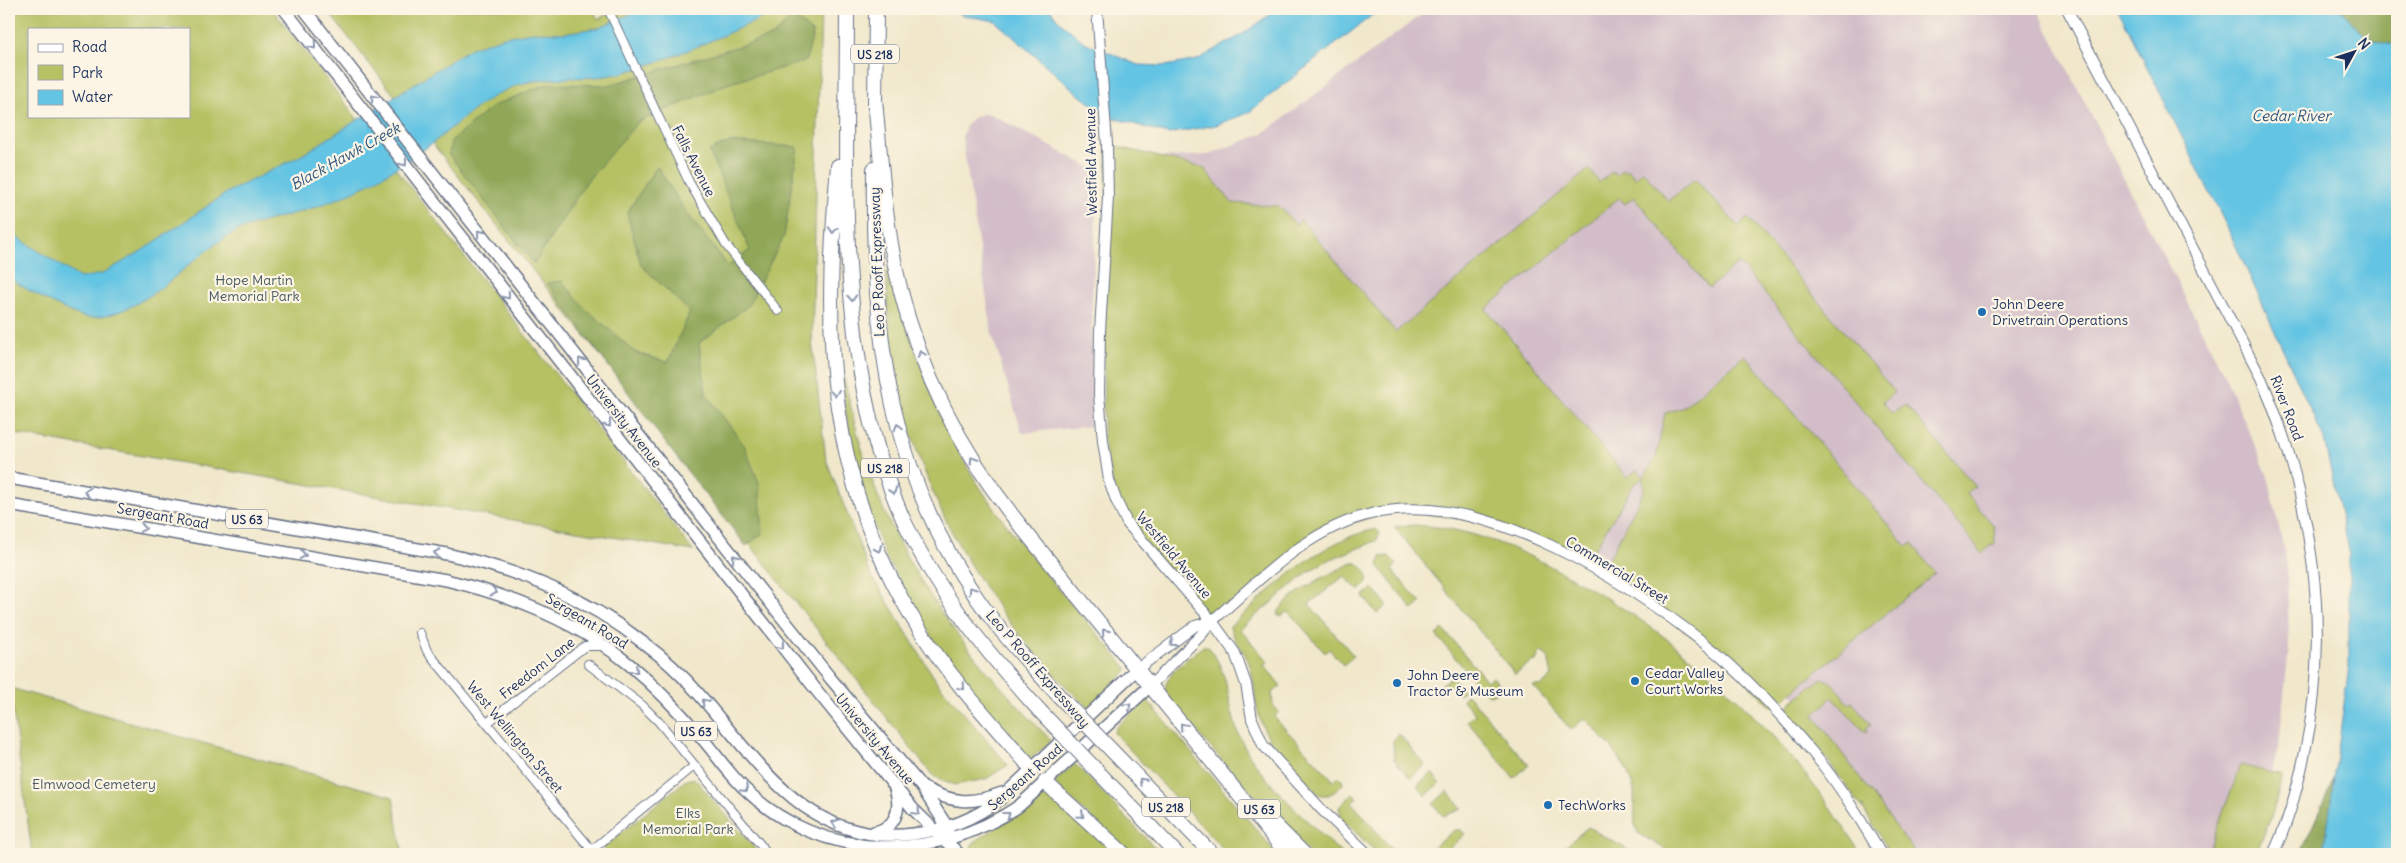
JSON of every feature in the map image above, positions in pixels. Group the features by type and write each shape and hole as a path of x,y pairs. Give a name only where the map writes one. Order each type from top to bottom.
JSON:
{"highway":[{"name":"US 218","path":"842,181 847,73 847,9"},
{"name":"US 218","path":"876,9 875,100 878,177"},
{"name":"Leo P Rooff Expressway","path":"878,177 877,311 881,343 894,409 914,478 941,538 990,616 1059,696 1212,854"},
{"path":"878,177 907,313 929,374 952,424 1000,500 1136,670"},
{"name":"Leo P Rooff Expressway","path":"842,181 856,349 874,433 904,521 952,605 993,660 1177,854"},
{"path":"842,181 830,273 833,379 845,450 862,512 894,584 920,630 955,680 1032,769"},
{"name":"US 63","path":"1136,670 1214,764 1304,854"},
{"path":"1214,764 1287,854"},
{"path":"1045,782 1124,854"}],"main road":[{"name":"University Avenue","path":"284,9 817,692 934,832 959,854"},
{"name":"University Avenue","path":"304,9 801,642 921,786 948,828"},
{"name":"Sergeant Road","path":"9,478 447,554 485,563 539,581 588,605 617,623 672,667 697,691 764,773 796,802 829,822 865,833 901,836 934,832 976,816 1009,790 1136,670"},
{"name":"Sergeant Road","path":"9,505 364,565 478,588 531,606 607,647 654,686 675,707 744,788 766,808 783,820 834,843 875,852 916,851 948,845 974,835 998,822 1045,782 1150,686"},
{"path":"1032,769 1045,782"},
{"path":"865,833 886,828 895,818 899,803 894,785"},
{"path":"921,786 940,796 962,801 990,798 1009,790"},
{"path":"948,828 948,845"}],"street":[{"name":"Falls Avenue","path":"608,9 689,182 726,245 778,311"},
{"name":"River Road","path":"2067,9 2261,378 2284,436 2301,496 2316,589 2315,683 2300,776 2282,836 2272,854"},
{"name":"Westfield Avenue","path":"1098,12 1107,144 1108,198 1100,332 1099,394 1103,442 1109,480 1116,500 1128,522 1212,621 1235,652 1242,668 1252,719 1263,745 1322,810 1368,854"},
{"name":"Commercial Street","path":"1212,621 1302,545 1346,522 1370,514 1418,508 1469,515 1494,523 1579,560 1619,584 1714,651 1773,708 1813,753 1840,789 1881,854"},
{"path":"1136,670 1195,626 1212,621"},
{"path":"1150,686 1202,634 1212,621"},
{"name":"West Wellington Street","path":"420,633 427,651 591,853"},
{"name":"Freedom Lane","path":"487,723 585,646 592,644 607,647"},
{"path":"588,664 642,705 659,722 768,854"},
{"path":"591,853 694,766"}],"shaded area":[{"path":"1429,9 2037,9 2225,376 2268,476 2287,564 2289,647 2279,745 2259,817 2245,854 1908,854 1891,820 1782,681 1686,606 1547,520 1120,159 1208,155 1264,133"},
{"path":"990,114 1101,173 1096,210 1092,303 1092,426 1022,433 992,334 962,136 967,124 974,117"}],"green space":[{"name":"Hope Martin Memorial Park","path":"9,9 272,9 693,551 9,433"},
{"path":"326,9 593,9 598,19 618,9 821,9 812,342 826,459 870,573 937,682 1008,765 986,779 955,785 933,776"},
{"path":"2341,9 2397,9 2397,45 2371,39 2353,24"},
{"path":"793,16 813,33 806,61 727,84 638,122 587,181 534,264 449,155 451,141 493,106 547,84 609,85 773,36"},
{"path":"730,142 798,147 784,236 748,306 699,343 706,394 744,445 759,483 763,533 746,546 667,445 547,283 562,281 584,307 636,353 668,362 690,312 641,265 627,213 657,166 686,212 728,266 750,250 709,151"},
{"path":"1107,144 1204,168 1232,203 1279,206 1296,225 1301,220 1396,332 1589,169 1599,182 1613,171 1615,175 1623,169 1625,172 1628,169 1635,178 1643,171 1668,201 1695,179 1738,226 1748,218 1895,392 1883,402 1892,413 1906,405 1975,486 1967,494 1994,526 1995,543 1982,553 1739,263 1709,288 1634,197 1625,204 1619,198 1486,309 1627,477 1637,470 1644,477 1656,457 1665,413 1682,408 1745,355 1907,547 1912,543 1935,573 1773,708 1714,651 1598,571 1607,562 1644,490 1643,478 1634,484 1592,553 1579,560 1494,523 1395,510 1323,532 1212,621 1127,523 1116,500 1103,441"},
{"path":"891,271 916,353 931,393 948,432 965,464 985,495 1030,555 1127,668 1127,671 1089,708 1054,675 994,601 968,561 945,519 926,476 910,431 898,384 891,342 886,272"},
{"path":"841,364 854,421 878,495 885,513 918,576 937,606 980,662 1052,741 1030,759 944,658 884,554 857,477 838,365"},
{"path":"1415,525 1439,527 1485,538 1528,555 1591,589 1632,614 1671,642 1708,672 1775,739 1806,775 1861,854 1673,854 1638,833 1635,825 1634,790 1627,770 1611,747 1585,718 1571,730 1533,686 1541,686 1552,676 1548,657 1540,651 1536,661 1531,662 1515,674 1394,527"},
{"path":"1376,529 1380,533 1376,541 1326,561 1308,572 1240,629 1268,662 1264,665 1281,686 1272,693 1273,705 1279,712 1274,717 1334,781 1338,777 1342,780 1343,784 1334,792 1328,795 1321,795 1282,756 1268,736 1258,712 1249,663 1230,626 1280,582 1315,555 1355,535"},
{"path":"1389,556 1397,564 1392,570 1421,603 1413,610 1378,566 1381,557"},
{"path":"1353,563 1357,563 1365,570 1368,577 1368,580 1359,591 1344,576 1309,604 1354,656 1343,665 1329,649 1325,653 1288,611 1281,616 1277,615 1289,600 1310,584"},
{"path":"1373,588 1387,605 1377,614 1363,596"},
{"path":"1443,629 1487,681 1493,677 1500,686 1497,692 1490,695 1484,692 1436,635"},
{"path":"1203,646 1208,646 1222,671 1238,733 1252,760 1289,803 1342,854 1310,854 1224,763 1166,696 1165,688 1171,674"},
{"path":"1452,677 1464,691 1459,695 1451,686 1445,690 1441,685"},
{"path":"1822,678 1832,683 1849,704 1852,702 1871,724 1866,728 1868,730 1865,732 1832,697 1814,715 1916,854 1891,854 1863,809 1864,806 1862,807 1820,750 1789,713 1788,709 1793,700 1795,701 1795,699"},
{"name":"Elmwood Cemetery","path":"10,688 393,797 403,854 32,854"},
{"path":"1467,694 1529,765 1514,778 1467,721 1475,714 1462,699"},
{"path":"1147,700 1277,854 1228,854 1115,734 1114,731 1117,726"},
{"path":"1399,734 1425,765 1410,778 1394,759 1393,740"},
{"path":"1075,764 1161,854 1131,854 1057,787 1055,781"},
{"path":"2241,765 2283,776 2272,815 2256,854 2207,854"},
{"path":"1432,773 1440,783 1426,796 1417,786"},
{"path":"2335,776 2324,854 2300,854"},
{"name":"Elks Memorial Park","path":"694,778 760,854 604,854 605,846 686,780"},
{"path":"1447,791 1462,809 1443,816 1433,804"},
{"path":"1353,793 1357,797 1352,803 1395,853 1401,849 1404,854 1378,854 1341,818 1339,807"},
{"path":"1045,796 1057,801 1117,854 972,854 970,850 974,842"},
{"path":"1588,827 1635,854 1557,854"},
{"path":"1460,829 1465,834 1443,854 1425,854 1453,831"}],"water":[{"name":"Black Hawk Creek","path":"643,9 782,9 683,52 643,67 609,76 528,82 503,91 470,112 424,149 379,178 330,202 237,231 146,298 112,314 92,318 81,316 49,301 9,278 9,232 80,278 102,274 140,252 228,192 302,155 471,48 504,37 533,32 564,33 597,28"},
{"path":"951,9 1050,9 1058,20 1084,42 1138,65 1165,66 1197,60 1243,34 1278,9 1380,9 1248,113 1216,125 1168,134 1114,118 1083,98 995,21 962,15"},
{"name":"Cedar River","path":"2118,9 2341,9 2359,30 2371,39 2397,45 2397,854 2324,854 2349,666 2349,555 2324,439 2229,231"}],"place":[{"name":"John Deere Drivetrain Operations","path":"1982,312"},
{"name":"Cedar Valley Court Works","path":"1635,681"},
{"name":"John Deere Tractor & Museum","path":"1397,683"},
{"name":"TechWorks","path":"1548,805"}]}
